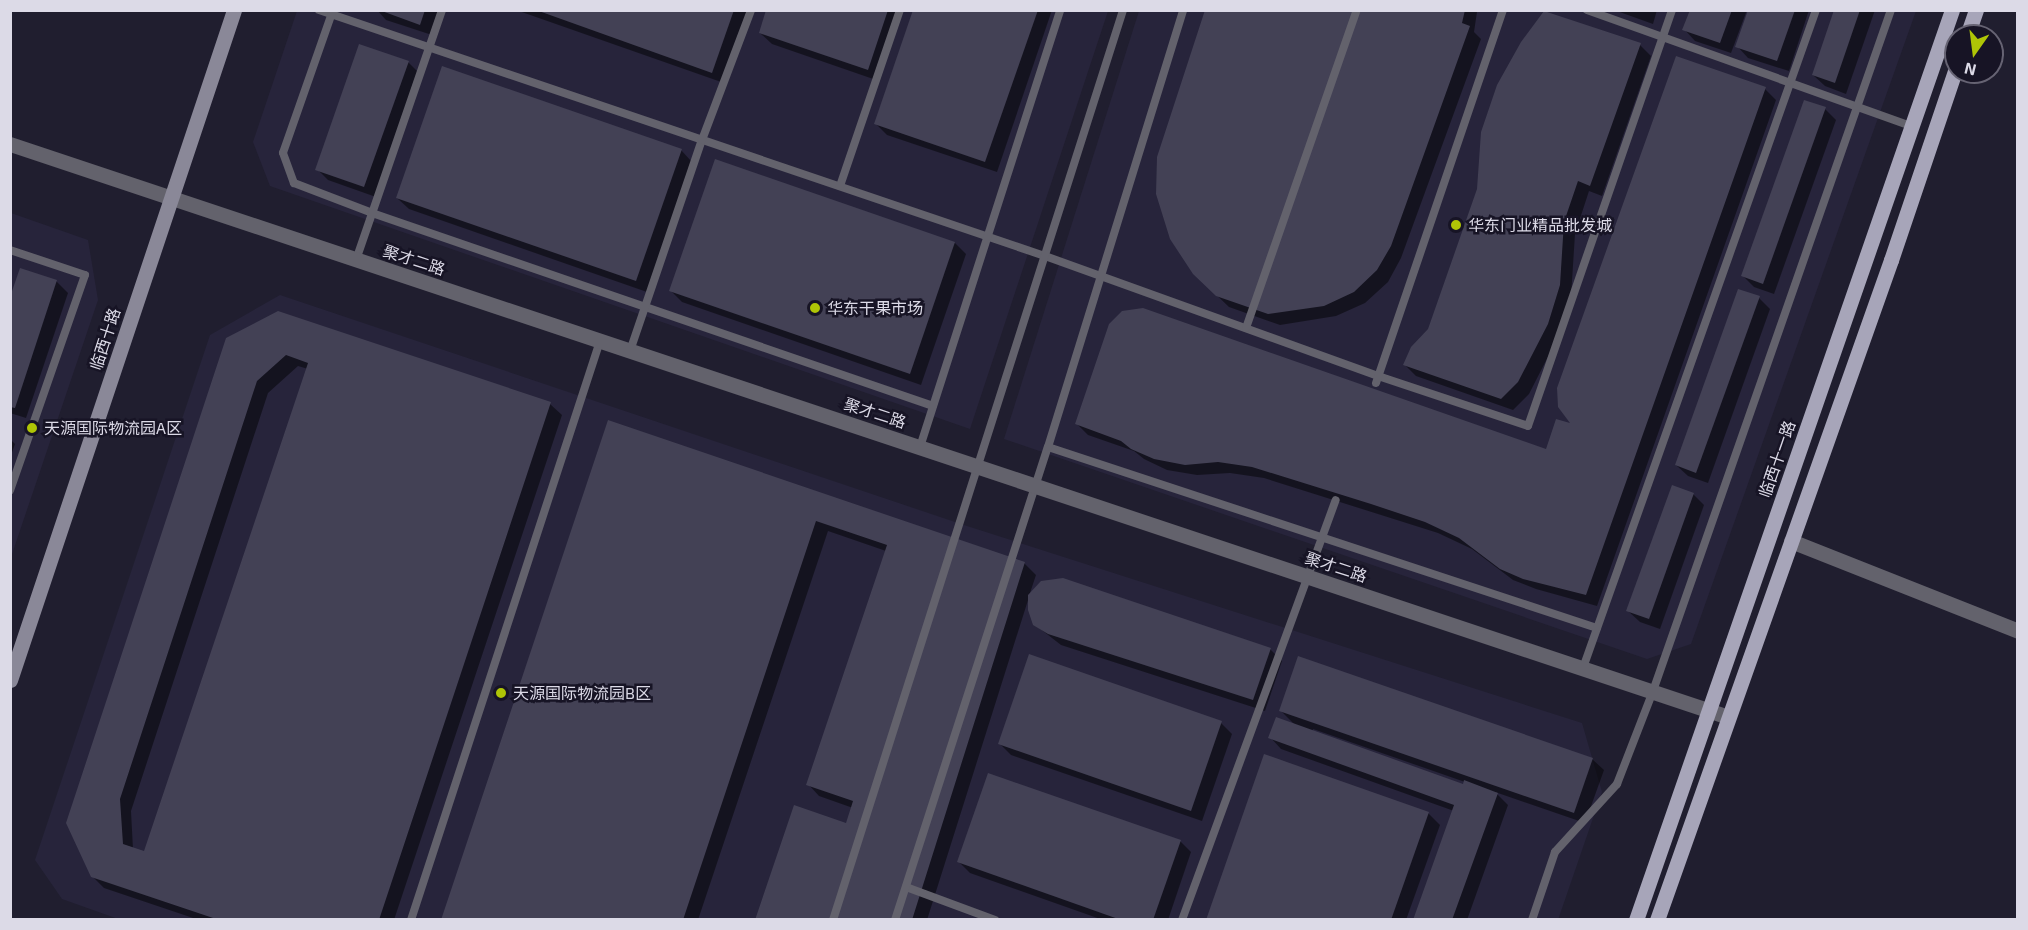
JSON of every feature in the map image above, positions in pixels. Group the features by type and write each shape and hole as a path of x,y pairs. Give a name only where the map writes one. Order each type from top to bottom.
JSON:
{"main road":[{"name":"临西十路","path":"10,680 234,10"},
{"name":"临西十一路","path":"1636,920 1952,10"},
{"path":"1657,920 1950,84"}],"street":[{"name":"聚才二路","path":"10,144 1728,717"},
{"path":"1791,541 2018,631"}],"lane":[{"path":"319,10 1101,275 1246,328 1377,380 1528,426 1671,10"},
{"path":"356,260 442,10"},
{"path":"630,351 702,140 751,10"},
{"path":"840,186 900,10"},
{"path":"920,447 1060,10"},
{"path":"833,920 1123,10"},
{"path":"895,920 1048,447 1183,10"},
{"path":"1246,328 1358,10"},
{"path":"1377,380 1503,10"},
{"path":"1587,10 1911,126"},
{"path":"1583,668 1816,10"},
{"path":"1532,920 1555,852 1617,784 1653,691 1892,10"},
{"path":"332,13 283,153 294,183 372,213 933,406"},
{"path":"10,250 85,275 10,490"},
{"path":"411,920 600,341"},
{"path":"1048,447 1597,628"},
{"path":"1182,920 1336,500"},
{"path":"906,887 995,920"}],"shaded area":[{"name":"华东干果市场","path":"297,11 1108,11 970,429 270,186 253,142"},
{"name":"华东门业精品批发城","path":"1139,11 1916,11 1691,644 1647,659 1004,439"},
{"name":"天源国际物流园A区","path":"11,213 88,240 98,300 11,557"},
{"name":"天源国际物流园B区","path":"280,295 967,526 1582,723 1602,792 1558,920 121,920 62,899 35,860 210,335"}],"building":[{"path":"379,10 425,10 420,25"},
{"path":"536,10 734,10 712,73"},
{"path":"766,10 888,10 868,70 759,33"},
{"path":"913,10 1038,10 985,162 874,124"},
{"path":"1205,10 1465,10 1462,23 1470,26 1391,246 1377,270 1354,292 1324,306 1268,314 1216,296 1193,274 1170,239 1156,194 1157,157"},
{"path":"1690,10 1732,10 1720,43 1682,30"},
{"path":"1748,10 1795,10 1777,61 1735,47"},
{"path":"1834,10 1860,10 1835,83 1812,75"},
{"path":"1544,11 1641,43 1590,186 1578,181 1564,222 1560,285 1548,324 1518,382 1501,399 1403,365 1411,347 1428,329 1477,189 1481,132 1497,85 1521,42"},
{"path":"359,44 409,61 364,187 315,170"},
{"path":"1676,56 1766,87 1586,595 1523,579 1500,569 1459,538 1425,522 1252,467 1218,462 1185,465 1154,459 1131,449 1121,441 1075,424 1109,324 1122,311 1143,308 1546,449 1556,419 1570,423 1558,407 1557,388"},
{"path":"442,66 682,149 636,281 396,198"},
{"path":"1804,100 1826,107 1763,284 1741,276"},
{"path":"715,159 955,242 910,374 669,291"},
{"path":"20,268 57,280 15,408 10,407 10,297"},
{"path":"1738,289 1760,296 1696,473 1675,465"},
{"path":"278,311 551,402 379,920 219,920 91,877 66,823 226,338","holes":["286,355 308,363 144,851 123,844 120,799 257,381"]},
{"path":"608,420 1025,562 912,920 755,920 794,805 846,823 853,801 806,785 887,545 816,521 683,920 441,920"},
{"path":"1672,485 1694,493 1649,619 1626,611"},
{"path":"1063,578 1271,648 1253,700 1048,634 1033,625 1028,610 1028,595 1041,581"},
{"path":"1029,654 1222,721 1191,811 998,744"},
{"path":"1298,656 1593,758 1574,813 1279,711"},
{"path":"1276,717 1463,784 1464,780 1498,793 1452,920 1413,920 1454,805 1268,738"},
{"path":"1264,754 1429,812 1391,920 1206,920"},
{"path":"988,773 1181,840 1153,920 1121,920 957,862"}],"place":[{"name":"华东门业精品批发城","path":"1456,225"},
{"name":"华东干果市场","path":"815,308"},
{"name":"天源国际物流园A区","path":"32,428"},
{"name":"天源国际物流园B区","path":"501,693"}]}
